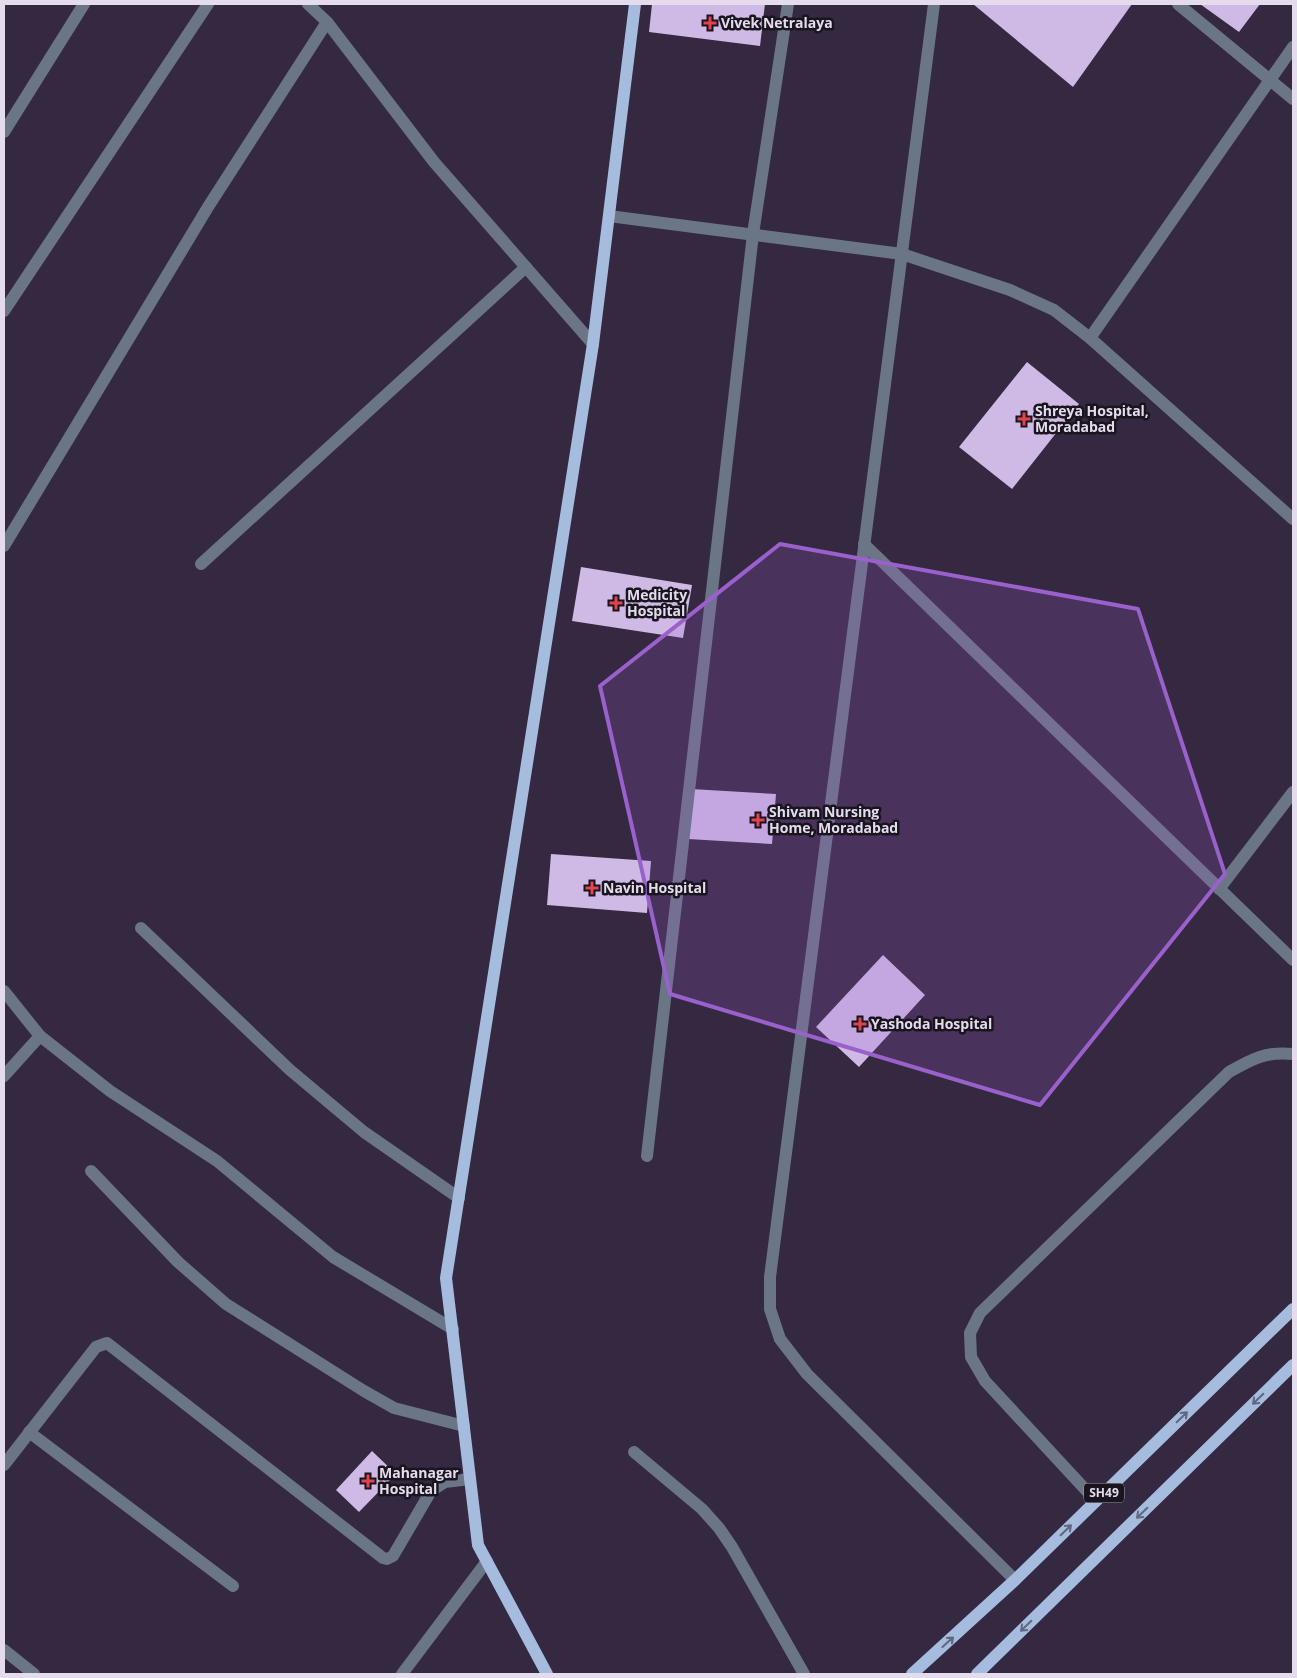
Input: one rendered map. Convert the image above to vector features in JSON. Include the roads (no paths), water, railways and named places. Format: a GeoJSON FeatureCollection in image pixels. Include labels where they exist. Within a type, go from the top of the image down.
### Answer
{"type":"FeatureCollection","features":[{"type":"Feature","properties":{"kind":"main road"},"geometry":{"type":"LineString","coordinates":[[547,1674],[478,1545],[446,1278],[593,344],[636,4]]}},
{"type":"Feature","properties":{"kind":"main road","name":"SH49"},"geometry":{"type":"LineString","coordinates":[[912,1674],[1015,1580],[1292,1314]]}},
{"type":"Feature","properties":{"kind":"main road","name":"SH49"},"geometry":{"type":"LineString","coordinates":[[977,1674],[1293,1365]]}},
{"type":"Feature","properties":{"kind":"street"},"geometry":{"type":"LineString","coordinates":[[4,132],[84,4]]}},
{"type":"Feature","properties":{"kind":"street"},"geometry":{"type":"LineString","coordinates":[[4,311],[208,4]]}},
{"type":"Feature","properties":{"kind":"street"},"geometry":{"type":"LineString","coordinates":[[308,4],[327,22],[434,162],[593,344]]}},
{"type":"Feature","properties":{"kind":"street"},"geometry":{"type":"LineString","coordinates":[[647,1156],[753,234],[788,4]]}},
{"type":"Feature","properties":{"kind":"street"},"geometry":{"type":"LineString","coordinates":[[934,4],[770,1277],[770,1309],[780,1339],[807,1374],[1015,1580]]}},
{"type":"Feature","properties":{"kind":"street"},"geometry":{"type":"LineString","coordinates":[[1178,4],[1293,99]]}},
{"type":"Feature","properties":{"kind":"street"},"geometry":{"type":"LineString","coordinates":[[4,546],[208,207],[327,22]]}},
{"type":"Feature","properties":{"kind":"street"},"geometry":{"type":"LineString","coordinates":[[1090,338],[1293,48]]}},
{"type":"Feature","properties":{"kind":"street"},"geometry":{"type":"LineString","coordinates":[[609,216],[902,254],[1010,290],[1054,310],[1090,338],[1293,519]]}},
{"type":"Feature","properties":{"kind":"street"},"geometry":{"type":"LineString","coordinates":[[201,564],[526,267]]}},
{"type":"Feature","properties":{"kind":"street"},"geometry":{"type":"LineString","coordinates":[[864,544],[1293,960]]}},
{"type":"Feature","properties":{"kind":"street"},"geometry":{"type":"LineString","coordinates":[[1219,889],[1293,792]]}},
{"type":"Feature","properties":{"kind":"street"},"geometry":{"type":"LineString","coordinates":[[141,928],[290,1070],[364,1132],[459,1198]]}},
{"type":"Feature","properties":{"kind":"street"},"geometry":{"type":"LineString","coordinates":[[4,991],[40,1036],[110,1091],[217,1161],[334,1257],[452,1329]]}},
{"type":"Feature","properties":{"kind":"street"},"geometry":{"type":"LineString","coordinates":[[4,1076],[40,1036]]}},
{"type":"Feature","properties":{"kind":"street"},"geometry":{"type":"LineString","coordinates":[[1096,1502],[985,1381],[971,1357],[970,1333],[980,1313],[1229,1072],[1256,1057],[1282,1053],[1293,1054]]}},
{"type":"Feature","properties":{"kind":"street"},"geometry":{"type":"LineString","coordinates":[[91,1171],[178,1262],[226,1304],[394,1408],[464,1426]]}},
{"type":"Feature","properties":{"kind":"street"},"geometry":{"type":"LineString","coordinates":[[4,1465],[96,1347],[107,1343],[383,1558],[393,1556],[431,1491],[445,1482],[470,1479]]}},
{"type":"Feature","properties":{"kind":"street"},"geometry":{"type":"LineString","coordinates":[[29,1432],[233,1586]]}},
{"type":"Feature","properties":{"kind":"street"},"geometry":{"type":"LineString","coordinates":[[634,1452],[702,1509],[719,1528],[732,1547],[804,1674]]}},
{"type":"Feature","properties":{"kind":"street"},"geometry":{"type":"LineString","coordinates":[[402,1674],[487,1561]]}},
{"type":"Feature","properties":{"kind":"street"},"geometry":{"type":"LineString","coordinates":[[4,1650],[34,1674]]}},
{"type":"Feature","properties":{"kind":"place","name":"Vivek Netralaya"},"geometry":{"type":"Point","coordinates":[710,23]}},
{"type":"Feature","properties":{"kind":"place","name":"Shreya Hospital, Moradabad"},"geometry":{"type":"Point","coordinates":[1024,419]}},
{"type":"Feature","properties":{"kind":"place","name":"Medicity Hospital"},"geometry":{"type":"Point","coordinates":[616,603]}},
{"type":"Feature","properties":{"kind":"place","name":"Shivam Nursing Home, Moradabad"},"geometry":{"type":"Point","coordinates":[758,820]}},
{"type":"Feature","properties":{"kind":"place","name":"Navin Hospital"},"geometry":{"type":"Point","coordinates":[592,888]}},
{"type":"Feature","properties":{"kind":"place","name":"Yashoda Hospital"},"geometry":{"type":"Point","coordinates":[860,1024]}},
{"type":"Feature","properties":{"kind":"place","name":"Mahanagar Hospital"},"geometry":{"type":"Point","coordinates":[368,1481]}}]}
